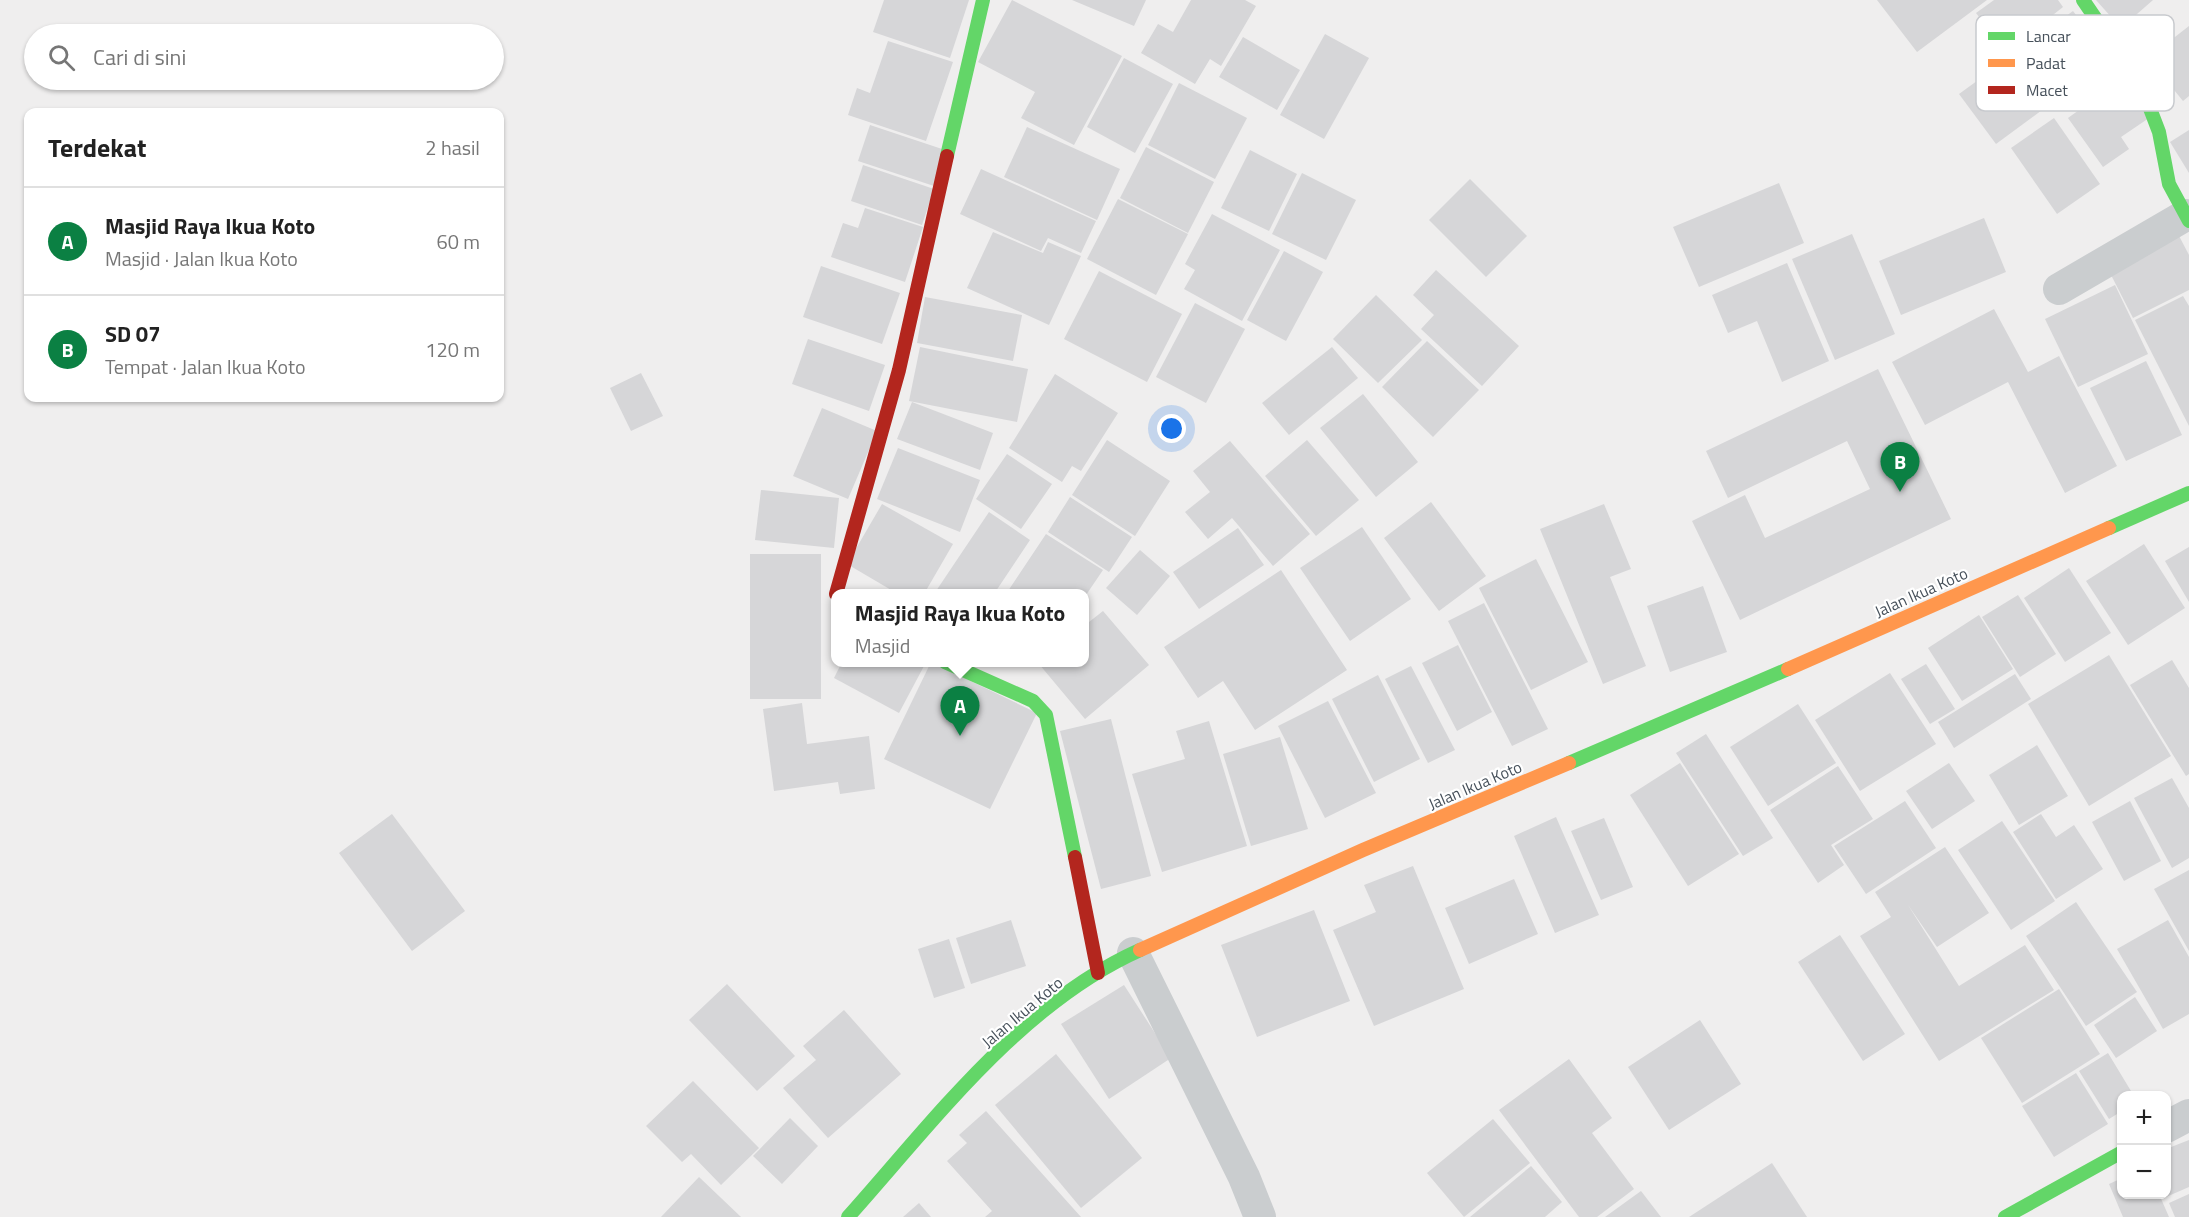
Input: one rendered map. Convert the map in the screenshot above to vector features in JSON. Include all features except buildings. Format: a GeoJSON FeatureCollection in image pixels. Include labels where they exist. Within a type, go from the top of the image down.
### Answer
{"type":"FeatureCollection","features":[{"type":"Feature","properties":{"kind":"street"},"geometry":{"type":"LineString","coordinates":[[837,589],[899,370],[983,0]]}},
{"type":"Feature","properties":{"kind":"street"},"geometry":{"type":"LineString","coordinates":[[2083,0],[2093,15]]}},
{"type":"Feature","properties":{"kind":"street"},"geometry":{"type":"LineString","coordinates":[[2059,290],[2188,218],[2169,184],[2159,132],[2151,111]]}},
{"type":"Feature","properties":{"kind":"street","name":"Jalan Ikua Koto"},"geometry":{"type":"LineString","coordinates":[[848,1217],[980,1069],[1059,999],[1098,973],[1133,954],[1363,850],[1676,718],[2189,493]]}},
{"type":"Feature","properties":{"kind":"street"},"geometry":{"type":"LineString","coordinates":[[954,667],[1033,701],[1046,715],[1098,973]]}},
{"type":"Feature","properties":{"kind":"street"},"geometry":{"type":"LineString","coordinates":[[1133,954],[1244,1177],[1260,1217]]}},
{"type":"Feature","properties":{"kind":"street"},"geometry":{"type":"LineString","coordinates":[[2171,1124],[2189,1115]]}},
{"type":"Feature","properties":{"kind":"street"},"geometry":{"type":"LineString","coordinates":[[2006,1217],[2117,1154]]}},
{"type":"Feature","properties":{"kind":"traffic: fast"},"geometry":{"type":"LineString","coordinates":[[947,156],[983,0]]}},
{"type":"Feature","properties":{"kind":"traffic: fast"},"geometry":{"type":"LineString","coordinates":[[2083,0],[2093,15]]}},
{"type":"Feature","properties":{"kind":"traffic: fast"},"geometry":{"type":"LineString","coordinates":[[2151,111],[2159,132],[2169,184],[2189,221]]}},
{"type":"Feature","properties":{"kind":"traffic: fast"},"geometry":{"type":"LineString","coordinates":[[2109,528],[2189,493]]}},
{"type":"Feature","properties":{"kind":"traffic: fast"},"geometry":{"type":"LineString","coordinates":[[956,667],[1033,701],[1046,715],[1075,857]]}},
{"type":"Feature","properties":{"kind":"traffic: fast"},"geometry":{"type":"LineString","coordinates":[[1569,763],[1788,669]]}},
{"type":"Feature","properties":{"kind":"traffic: fast"},"geometry":{"type":"LineString","coordinates":[[848,1217],[946,1105],[1018,1033],[1056,1001],[1097,973],[1140,950]]}},
{"type":"Feature","properties":{"kind":"traffic: fast"},"geometry":{"type":"LineString","coordinates":[[2005,1217],[2117,1155]]}},
{"type":"Feature","properties":{"kind":"traffic: slow"},"geometry":{"type":"LineString","coordinates":[[1788,669],[2109,528]]}},
{"type":"Feature","properties":{"kind":"traffic: slow"},"geometry":{"type":"LineString","coordinates":[[1140,950],[1363,850],[1569,763]]}},
{"type":"Feature","properties":{"kind":"traffic: jam"},"geometry":{"type":"LineString","coordinates":[[837,589],[899,370],[947,156]]}},
{"type":"Feature","properties":{"kind":"traffic: jam"},"geometry":{"type":"LineString","coordinates":[[1075,857],[1098,973]]}},
{"type":"Feature","properties":{"kind":"place","name":"SD 07"},"geometry":{"type":"Point","coordinates":[1900,492]}},
{"type":"Feature","properties":{"kind":"place","name":"Masjid Raya Ikua Koto"},"geometry":{"type":"Point","coordinates":[960,736]}}]}
